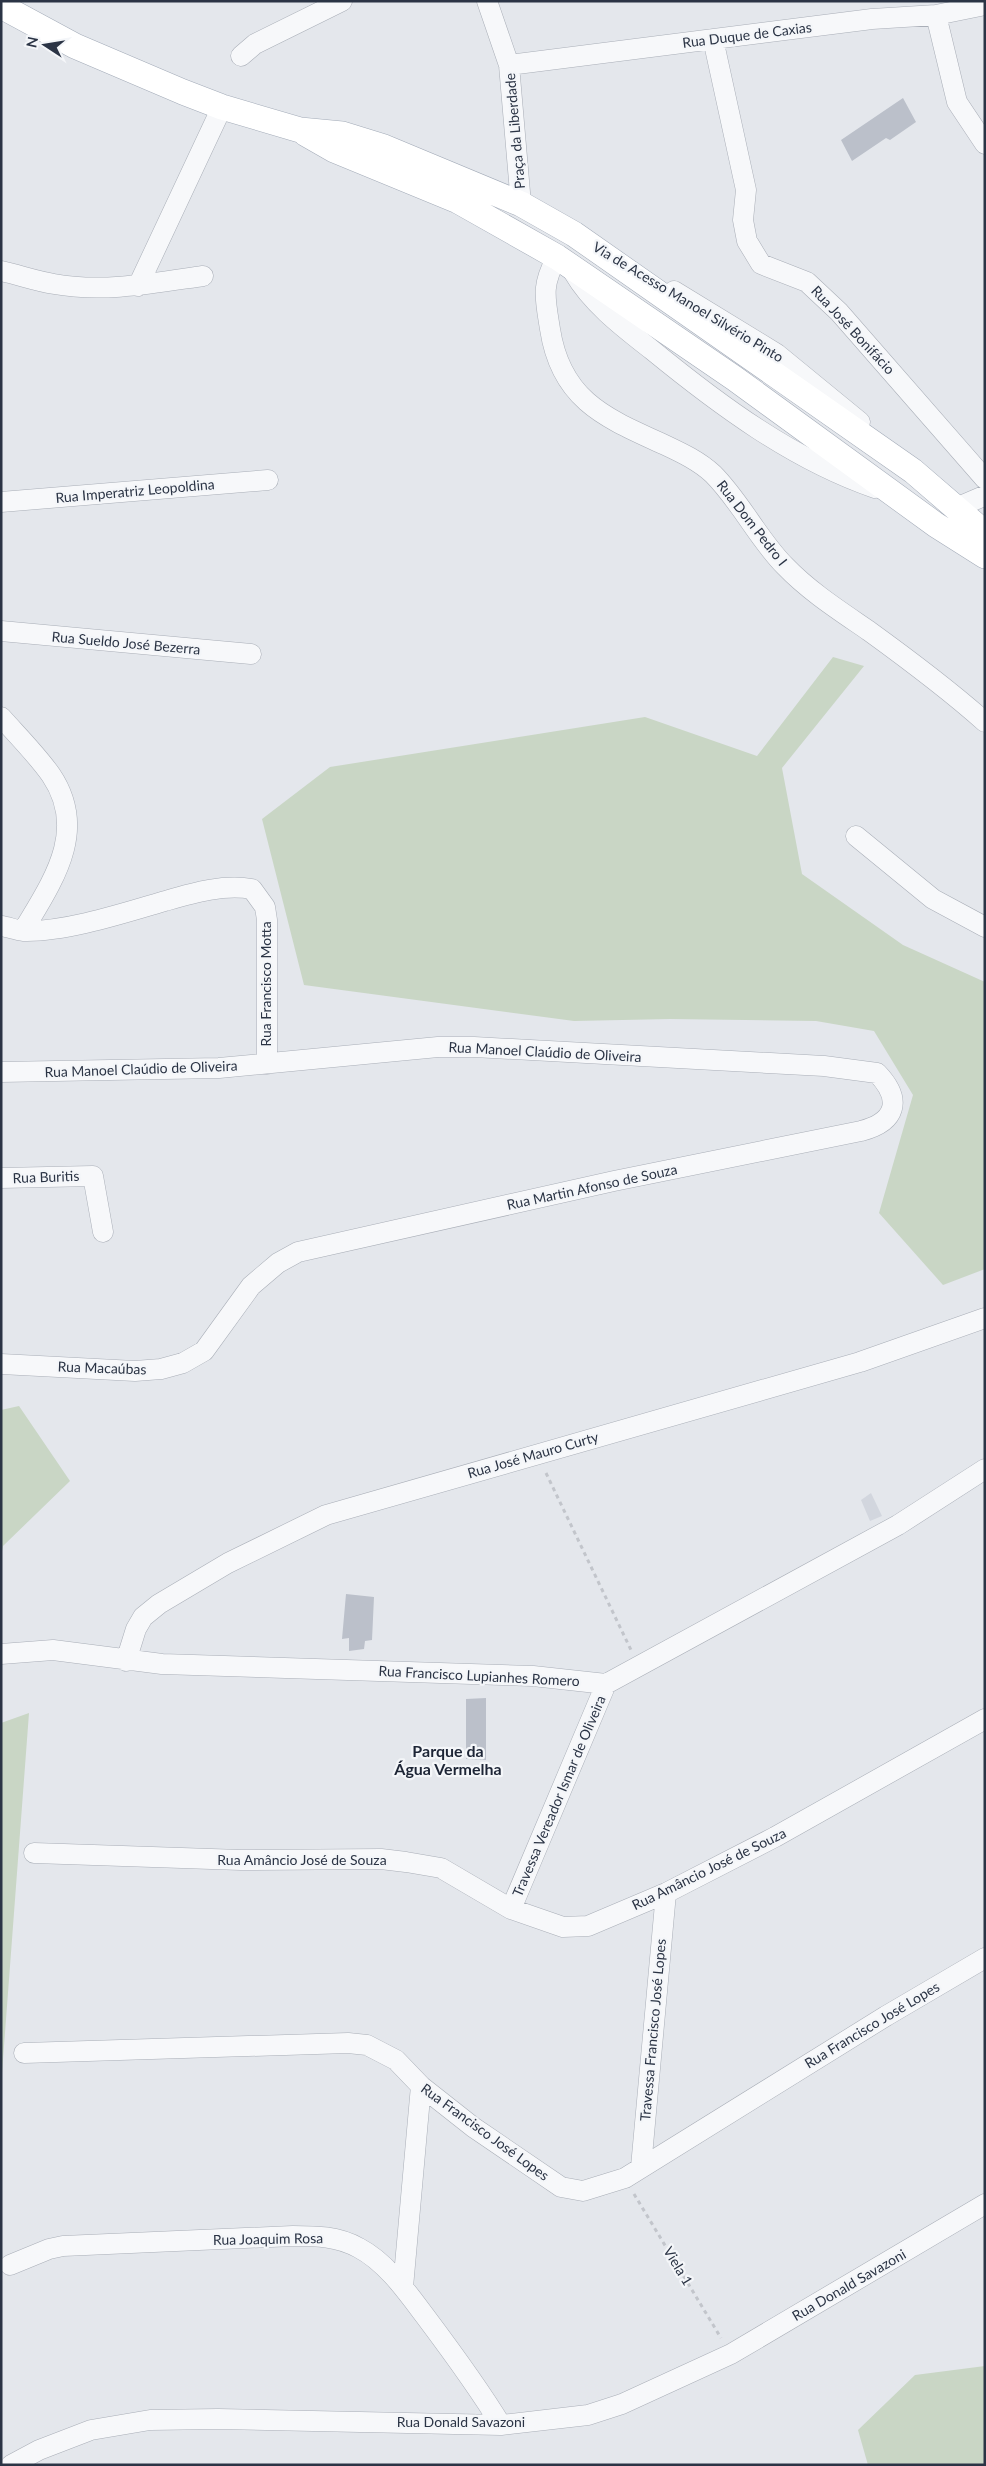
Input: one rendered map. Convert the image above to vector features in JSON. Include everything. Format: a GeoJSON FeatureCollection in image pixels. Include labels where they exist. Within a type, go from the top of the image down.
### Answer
{"type":"FeatureCollection","features":[{"type":"Feature","properties":{"kind":"main road","name":"Via de Acesso Manoel Silvério Pinto"},"geometry":{"type":"LineString","coordinates":[[1,6],[75,46],[222,107],[300,130],[342,134],[384,147],[521,204],[574,234],[913,470],[956,508],[982,527]]}},
{"type":"Feature","properties":{"kind":"main road","name":"Via de Acesso Manoel Silvério Pinto"},"geometry":{"type":"LineString","coordinates":[[300,130],[334,150],[458,201],[563,261],[734,378],[936,525],[985,556]]}},
{"type":"Feature","properties":{"kind":"main road"},"geometry":{"type":"LineString","coordinates":[[563,261],[564,248],[573,248],[654,291]]}},
{"type":"Feature","properties":{"kind":"main road"},"geometry":{"type":"LineString","coordinates":[[936,525],[962,529],[982,527]]}},
{"type":"Feature","properties":{"kind":"street"},"geometry":{"type":"LineString","coordinates":[[241,56],[255,44],[342,1]]}},
{"type":"Feature","properties":{"kind":"street","name":"Praça da Liberdade"},"geometry":{"type":"LineString","coordinates":[[487,1],[509,65],[521,204]]}},
{"type":"Feature","properties":{"kind":"street","name":"Rua Duque de Caxias"},"geometry":{"type":"LineString","coordinates":[[509,65],[713,39],[870,10],[936,15],[985,5]]}},
{"type":"Feature","properties":{"kind":"street"},"geometry":{"type":"LineString","coordinates":[[936,15],[957,102],[985,144]]}},
{"type":"Feature","properties":{"kind":"street","name":"Rua José Bonifácio"},"geometry":{"type":"LineString","coordinates":[[713,39],[746,190],[743,220],[747,241],[761,264],[807,282],[839,312],[985,479]]}},
{"type":"Feature","properties":{"kind":"street"},"geometry":{"type":"LineString","coordinates":[[138,286],[222,107]]}},
{"type":"Feature","properties":{"kind":"street","name":"Via de Acesso Manoel Silvério Pinto"},"geometry":{"type":"LineString","coordinates":[[574,234],[627,262],[777,354],[822,389],[913,470]]}},
{"type":"Feature","properties":{"kind":"street","name":"Rua Dom Pedro I"},"geometry":{"type":"LineString","coordinates":[[563,261],[547,276],[545,298],[551,336],[560,365],[571,387],[581,399],[634,431],[693,458],[713,474],[785,566],[813,592],[942,684],[985,722]]}},
{"type":"Feature","properties":{"kind":"street"},"geometry":{"type":"LineString","coordinates":[[1,271],[54,284],[138,286],[203,276]]}},
{"type":"Feature","properties":{"kind":"street","name":"Rua Imperatriz Leopoldina"},"geometry":{"type":"LineString","coordinates":[[1,502],[268,480]]}},
{"type":"Feature","properties":{"kind":"street"},"geometry":{"type":"LineString","coordinates":[[956,508],[985,495],[985,500]]}},
{"type":"Feature","properties":{"kind":"street","name":"Rua Sueldo José Bezerra"},"geometry":{"type":"LineString","coordinates":[[1,631],[252,654]]}},
{"type":"Feature","properties":{"kind":"street"},"geometry":{"type":"LineString","coordinates":[[1,717],[51,776],[62,796],[68,819],[66,848],[52,882],[23,931],[1,926]]}},
{"type":"Feature","properties":{"kind":"street"},"geometry":{"type":"LineString","coordinates":[[856,836],[933,899],[985,927]]}},
{"type":"Feature","properties":{"kind":"street","name":"Rua Francisco Motta"},"geometry":{"type":"LineString","coordinates":[[23,931],[59,927],[131,911],[189,894],[240,887],[252,890],[264,907],[267,920],[267,1064]]}},
{"type":"Feature","properties":{"kind":"street","name":"Rua Manoel Claúdio de Oliveira"},"geometry":{"type":"LineString","coordinates":[[1,1072],[219,1068],[438,1047],[474,1046],[877,1072],[887,1083],[892,1100]]}},
{"type":"Feature","properties":{"kind":"street","name":"Rua Martin Afonso de Souza"},"geometry":{"type":"LineString","coordinates":[[278,1263],[298,1252],[325,1244],[878,1127],[887,1120],[891,1112],[892,1100]]}},
{"type":"Feature","properties":{"kind":"street","name":"Rua Buritis"},"geometry":{"type":"LineString","coordinates":[[1,1178],[93,1176],[103,1232]]}},
{"type":"Feature","properties":{"kind":"street","name":"Rua Macaúbas"},"geometry":{"type":"LineString","coordinates":[[1,1364],[135,1371],[161,1369],[184,1363],[204,1351],[251,1286],[278,1263]]}},
{"type":"Feature","properties":{"kind":"street","name":"Rua José Mauro Curty"},"geometry":{"type":"LineString","coordinates":[[126,1661],[136,1629],[144,1618],[172,1596],[228,1563],[326,1515],[860,1362],[985,1318]]}},
{"type":"Feature","properties":{"kind":"street"},"geometry":{"type":"LineString","coordinates":[[606,1684],[898,1525],[985,1469]]}},
{"type":"Feature","properties":{"kind":"street","name":"Rua Francisco Lupianhes Romero"},"geometry":{"type":"LineString","coordinates":[[1,1654],[53,1650],[91,1654],[126,1661],[162,1664],[533,1676],[606,1684]]}},
{"type":"Feature","properties":{"kind":"street","name":"Travessa Vereador Ismar de Oliveira"},"geometry":{"type":"LineString","coordinates":[[512,1909],[606,1684]]}},
{"type":"Feature","properties":{"kind":"street","name":"Rua Amâncio José de Souza"},"geometry":{"type":"LineString","coordinates":[[34,1853],[240,1860],[381,1858],[441,1868],[512,1909],[563,1927],[588,1926],[666,1894],[775,1837],[985,1719]]}},
{"type":"Feature","properties":{"kind":"street","name":"Travessa Francisco José Lopes"},"geometry":{"type":"LineString","coordinates":[[633,2173],[666,1894]]}},
{"type":"Feature","properties":{"kind":"street","name":"Rua Francisco José Lopes"},"geometry":{"type":"LineString","coordinates":[[24,2053],[348,2043],[367,2045],[396,2060],[421,2086],[509,2153],[561,2187],[583,2191],[633,2173],[985,1958]]}},
{"type":"Feature","properties":{"kind":"street"},"geometry":{"type":"LineString","coordinates":[[403,2287],[421,2086]]}},
{"type":"Feature","properties":{"kind":"street","name":"Rua Donald Savazoni"},"geometry":{"type":"LineString","coordinates":[[11,2465],[39,2450],[91,2430],[150,2420],[218,2419],[501,2425],[588,2415],[622,2404],[731,2354],[985,2204]]}},
{"type":"Feature","properties":{"kind":"street","name":"Rua Joaquim Rosa"},"geometry":{"type":"LineString","coordinates":[[10,2265],[49,2249],[63,2246],[321,2236],[341,2240],[360,2248],[403,2287],[472,2377],[501,2425]]}},
{"type":"Feature","properties":{"kind":"path"},"geometry":{"type":"LineString","coordinates":[[537,1454],[638,1666]]}},
{"type":"Feature","properties":{"kind":"path","name":"Viela 1"},"geometry":{"type":"LineString","coordinates":[[633,2173],[731,2354]]}},
{"type":"Feature","properties":{"kind":"shaded area"},"geometry":{"type":"Polygon","coordinates":[[[871,1493],[882,1516],[870,1521],[861,1500],[871,1493]]]}},
{"type":"Feature","properties":{"kind":"green space"},"geometry":{"type":"Polygon","coordinates":[[[833,657],[864,666],[782,768],[802,874],[903,945],[985,982],[985,1269],[943,1285],[879,1213],[913,1095],[874,1031],[816,1021],[670,1019],[574,1021],[304,985],[262,819],[330,767],[645,717],[757,756],[833,657]]]}},
{"type":"Feature","properties":{"kind":"green space"},"geometry":{"type":"Polygon","coordinates":[[[19,1406],[70,1481],[3,1546],[1,1556],[1,1410],[19,1406]]]}},
{"type":"Feature","properties":{"kind":"green space"},"geometry":{"type":"Polygon","coordinates":[[[29,1713],[1,2086],[1,1723],[29,1713]]]}},
{"type":"Feature","properties":{"kind":"green space"},"geometry":{"type":"Polygon","coordinates":[[[985,2366],[985,2465],[868,2465],[858,2430],[915,2375],[985,2366]]]}},
{"type":"Feature","properties":{"kind":"building"},"geometry":{"type":"Polygon","coordinates":[[[903,98],[916,122],[890,140],[886,138],[852,161],[841,140],[903,98]]]}},
{"type":"Feature","properties":{"kind":"building"},"geometry":{"type":"Polygon","coordinates":[[[346,1594],[374,1597],[372,1640],[365,1641],[364,1649],[349,1651],[349,1638],[342,1639],[346,1594]]]}},
{"type":"Feature","properties":{"kind":"building"},"geometry":{"type":"Polygon","coordinates":[[[486,1698],[486,1760],[466,1759],[466,1699],[486,1698]]]}},
{"type":"Feature","properties":{"kind":"district","name":"Parque da Água Vermelha"},"geometry":{"type":"Point","coordinates":[448,1760]}}]}
